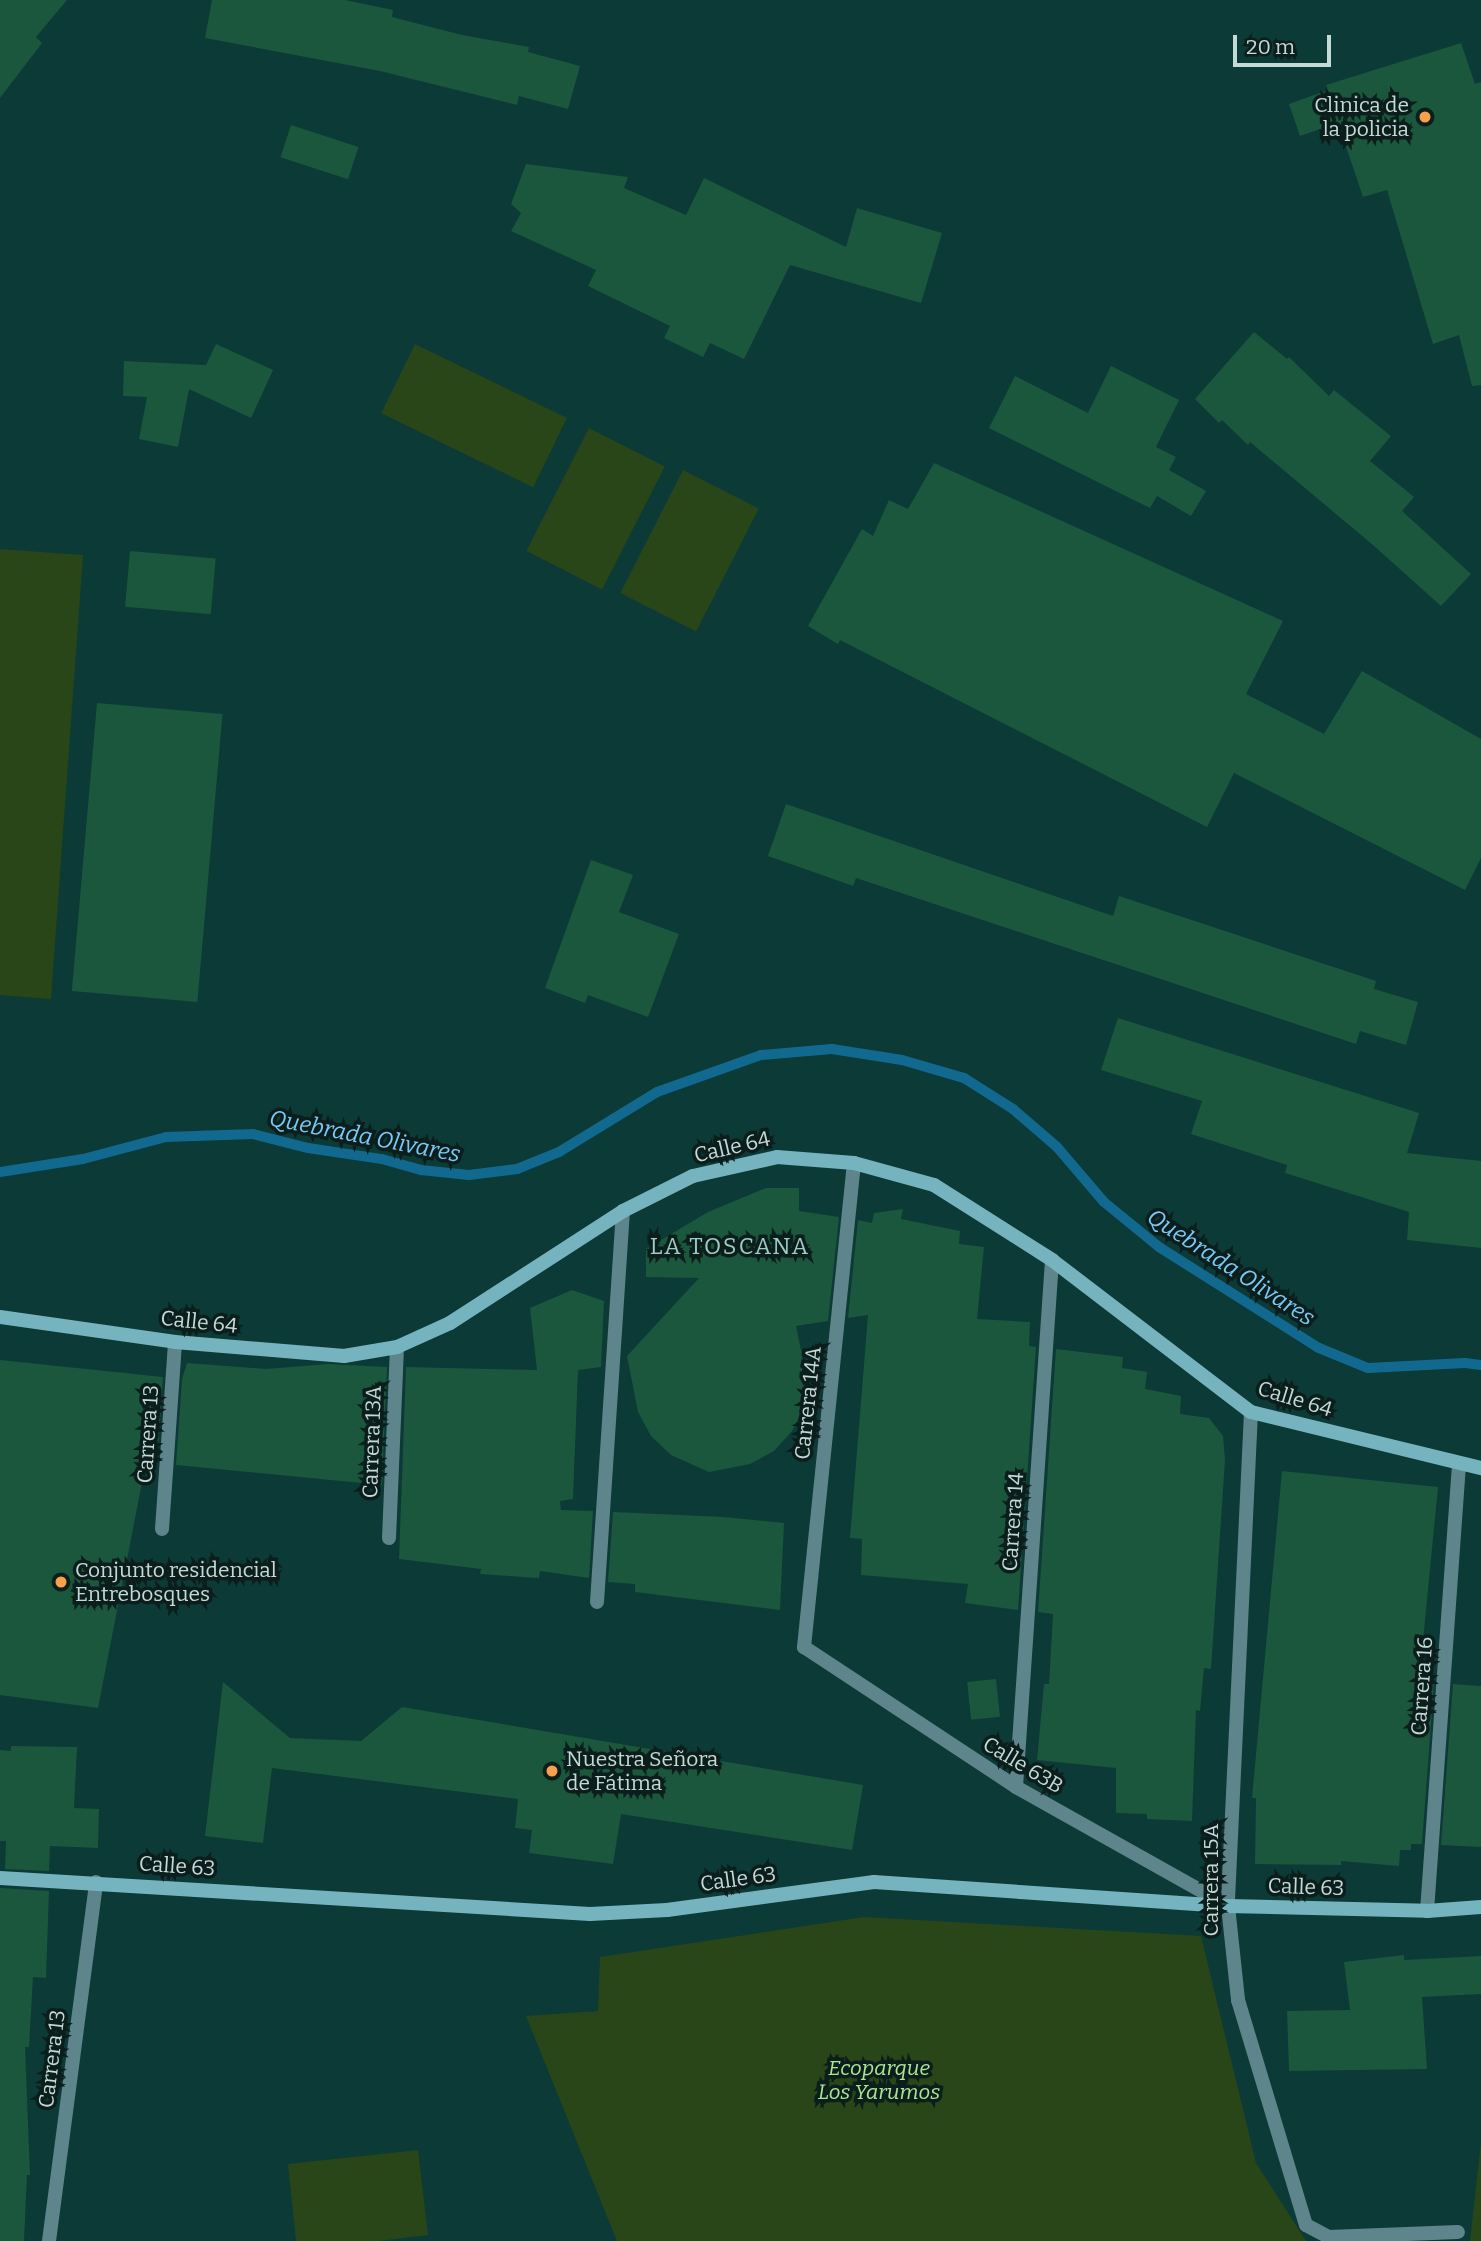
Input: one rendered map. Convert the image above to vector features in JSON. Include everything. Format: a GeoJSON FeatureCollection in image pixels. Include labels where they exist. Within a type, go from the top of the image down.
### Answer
{"type":"FeatureCollection","features":[{"type":"Feature","properties":{"kind":"street","name":"Calle 64"},"geometry":{"type":"LineString","coordinates":[[0,1317],[175,1342],[344,1356],[397,1347],[450,1323],[624,1211],[693,1176],[778,1157],[854,1163],[934,1185],[1052,1260],[1251,1412],[1458,1465],[1481,1468]]}},
{"type":"Feature","properties":{"kind":"street","name":"Carrera 14A"},"geometry":{"type":"LineString","coordinates":[[804,1647],[854,1163]]}},
{"type":"Feature","properties":{"kind":"street"},"geometry":{"type":"LineString","coordinates":[[597,1602],[624,1211]]}},
{"type":"Feature","properties":{"kind":"street","name":"Carrera 14"},"geometry":{"type":"LineString","coordinates":[[1016,1787],[1052,1260]]}},
{"type":"Feature","properties":{"kind":"street","name":"Carrera 13"},"geometry":{"type":"LineString","coordinates":[[162,1529],[175,1342]]}},
{"type":"Feature","properties":{"kind":"street","name":"Carrera 13A"},"geometry":{"type":"LineString","coordinates":[[389,1538],[397,1347]]}},
{"type":"Feature","properties":{"kind":"street","name":"Carrera 15A"},"geometry":{"type":"LineString","coordinates":[[1251,1412],[1228,1906],[1238,2000],[1306,2225],[1329,2237],[1458,2232]]}},
{"type":"Feature","properties":{"kind":"street","name":"Carrera 16"},"geometry":{"type":"LineString","coordinates":[[1427,1911],[1458,1465]]}},
{"type":"Feature","properties":{"kind":"street","name":"Calle 63B"},"geometry":{"type":"LineString","coordinates":[[804,1647],[1016,1787],[1228,1906]]}},
{"type":"Feature","properties":{"kind":"street","name":"Calle 63"},"geometry":{"type":"LineString","coordinates":[[0,1878],[590,1914],[667,1910],[874,1882],[1228,1906],[1427,1911],[1481,1907]]}},
{"type":"Feature","properties":{"kind":"street","name":"Carrera 13"},"geometry":{"type":"LineString","coordinates":[[49,2241],[96,1882]]}},
{"type":"Feature","properties":{"kind":"green space"},"geometry":{"type":"Polygon","coordinates":[[[415,344],[567,418],[533,487],[381,413],[415,344]]]}},
{"type":"Feature","properties":{"kind":"green space"},"geometry":{"type":"Polygon","coordinates":[[[589,428],[665,467],[602,590],[526,551],[589,428]]]}},
{"type":"Feature","properties":{"kind":"green space"},"geometry":{"type":"Polygon","coordinates":[[[683,470],[759,509],[696,632],[620,593],[683,470]]]}},
{"type":"Feature","properties":{"kind":"green space"},"geometry":{"type":"Polygon","coordinates":[[[0,549],[83,555],[51,999],[0,995],[0,549]]]}},
{"type":"Feature","properties":{"kind":"green space","name":"Ecoparque Los Yarumos"},"geometry":{"type":"Polygon","coordinates":[[[864,1917],[1201,1936],[1256,2163],[1306,2241],[617,2241],[526,2016],[598,2011],[600,1957],[864,1917]]]}},
{"type":"Feature","properties":{"kind":"green space"},"geometry":{"type":"Polygon","coordinates":[[[1481,2142],[1481,2241],[1470,2241],[1481,2142]]]}},
{"type":"Feature","properties":{"kind":"green space"},"geometry":{"type":"Polygon","coordinates":[[[418,2150],[428,2235],[379,2241],[296,2241],[288,2164],[418,2150]]]}},
{"type":"Feature","properties":{"kind":"building"},"geometry":{"type":"Polygon","coordinates":[[[0,0],[67,0],[36,37],[42,43],[0,98],[0,0]]]}},
{"type":"Feature","properties":{"kind":"building"},"geometry":{"type":"Polygon","coordinates":[[[212,0],[345,0],[393,10],[392,17],[462,35],[529,47],[528,52],[580,66],[568,109],[519,96],[517,105],[380,71],[205,38],[212,0]]]}},
{"type":"Feature","properties":{"kind":"building"},"geometry":{"type":"Polygon","coordinates":[[[1461,43],[1475,84],[1481,82],[1481,385],[1472,386],[1459,335],[1433,344],[1387,190],[1363,197],[1338,123],[1300,136],[1289,104],[1328,90],[1326,85],[1461,43]]]}},
{"type":"Feature","properties":{"kind":"building"},"geometry":{"type":"Polygon","coordinates":[[[291,125],[359,147],[348,179],[280,157],[291,125]]]}},
{"type":"Feature","properties":{"kind":"building"},"geometry":{"type":"Polygon","coordinates":[[[526,164],[628,177],[624,188],[686,215],[704,178],[846,247],[857,208],[942,233],[921,303],[790,265],[744,359],[710,343],[703,357],[664,338],[670,326],[588,286],[596,270],[511,231],[521,213],[511,204],[526,164]]]}},
{"type":"Feature","properties":{"kind":"building"},"geometry":{"type":"Polygon","coordinates":[[[1254,332],[1287,359],[1289,357],[1329,396],[1334,390],[1391,436],[1370,461],[1414,497],[1402,511],[1471,574],[1441,606],[1250,442],[1248,445],[1222,420],[1219,423],[1195,399],[1254,332]]]}},
{"type":"Feature","properties":{"kind":"building"},"geometry":{"type":"Polygon","coordinates":[[[216,344],[273,370],[251,418],[189,389],[178,447],[139,439],[147,397],[123,396],[124,361],[206,365],[216,344]]]}},
{"type":"Feature","properties":{"kind":"building"},"geometry":{"type":"Polygon","coordinates":[[[1111,366],[1179,400],[1156,447],[1176,457],[1169,470],[1206,491],[1191,516],[1157,496],[1150,508],[989,428],[1015,376],[1088,413],[1111,366]]]}},
{"type":"Feature","properties":{"kind":"building"},"geometry":{"type":"Polygon","coordinates":[[[934,463],[1283,621],[1246,694],[1324,734],[1362,671],[1481,739],[1481,858],[1465,890],[1234,773],[1207,827],[840,640],[838,644],[808,626],[862,529],[873,536],[889,500],[908,509],[934,463]]]}},
{"type":"Feature","properties":{"kind":"building"},"geometry":{"type":"Polygon","coordinates":[[[130,551],[216,558],[211,614],[125,607],[130,551]]]}},
{"type":"Feature","properties":{"kind":"building"},"geometry":{"type":"Polygon","coordinates":[[[97,703],[223,714],[197,1002],[72,991],[97,703]]]}},
{"type":"Feature","properties":{"kind":"building"},"geometry":{"type":"Polygon","coordinates":[[[786,804],[1113,916],[1119,896],[1376,981],[1374,989],[1418,1002],[1406,1045],[1360,1031],[1356,1044],[856,878],[853,886],[768,856],[786,804]]]}},
{"type":"Feature","properties":{"kind":"building"},"geometry":{"type":"Polygon","coordinates":[[[591,860],[633,875],[619,912],[679,934],[648,1017],[588,995],[585,1003],[545,988],[591,860]]]}},
{"type":"Feature","properties":{"kind":"building"},"geometry":{"type":"Polygon","coordinates":[[[1118,1018],[1419,1113],[1407,1153],[1481,1161],[1481,1248],[1407,1240],[1409,1212],[1285,1173],[1287,1165],[1191,1134],[1202,1101],[1101,1070],[1118,1018]]]}},
{"type":"Feature","properties":{"kind":"building"},"geometry":{"type":"Polygon","coordinates":[[[766,1188],[799,1188],[799,1211],[839,1217],[828,1321],[796,1326],[807,1379],[804,1407],[792,1431],[774,1451],[750,1464],[709,1472],[671,1455],[651,1436],[638,1412],[627,1356],[699,1278],[646,1277],[646,1249],[708,1212],[766,1188]]]}},
{"type":"Feature","properties":{"kind":"building"},"geometry":{"type":"Polygon","coordinates":[[[903,1209],[901,1219],[960,1231],[959,1244],[984,1247],[977,1319],[1030,1322],[1029,1346],[1036,1347],[1018,1610],[965,1603],[968,1584],[861,1575],[862,1539],[850,1538],[868,1315],[848,1318],[858,1220],[872,1223],[874,1213],[903,1209]]]}},
{"type":"Feature","properties":{"kind":"building"},"geometry":{"type":"Polygon","coordinates":[[[572,1290],[604,1301],[601,1367],[578,1370],[573,1499],[560,1501],[561,1510],[593,1511],[589,1578],[540,1571],[539,1578],[480,1574],[481,1569],[399,1559],[406,1367],[537,1370],[530,1308],[572,1290]]]}},
{"type":"Feature","properties":{"kind":"building"},"geometry":{"type":"Polygon","coordinates":[[[1056,1349],[1123,1357],[1122,1368],[1147,1372],[1145,1389],[1181,1396],[1180,1414],[1209,1418],[1223,1436],[1225,1460],[1211,1669],[1204,1668],[1200,1711],[1196,1710],[1192,1821],[1147,1819],[1147,1814],[1116,1813],[1116,1768],[1037,1760],[1044,1684],[1049,1684],[1053,1614],[1038,1612],[1056,1349]]]}},
{"type":"Feature","properties":{"kind":"building","name":"Conjunto residencial Entrebosques"},"geometry":{"type":"Polygon","coordinates":[[[0,1360],[163,1377],[157,1463],[146,1462],[98,1708],[0,1695],[0,1360]]]}},
{"type":"Feature","properties":{"kind":"building"},"geometry":{"type":"Polygon","coordinates":[[[187,1363],[266,1369],[328,1364],[387,1367],[382,1485],[176,1465],[182,1379],[187,1363]]]}},
{"type":"Feature","properties":{"kind":"building"},"geometry":{"type":"Polygon","coordinates":[[[1282,1471],[1438,1487],[1419,1682],[1434,1683],[1422,1844],[1411,1844],[1411,1850],[1400,1850],[1399,1866],[1341,1861],[1341,1865],[1255,1864],[1256,1798],[1252,1798],[1282,1471]]]}},
{"type":"Feature","properties":{"kind":"building"},"geometry":{"type":"Polygon","coordinates":[[[613,1512],[724,1517],[784,1523],[780,1610],[635,1592],[635,1584],[608,1582],[613,1512]]]}},
{"type":"Feature","properties":{"kind":"building"},"geometry":{"type":"Polygon","coordinates":[[[996,1679],[1000,1717],[971,1720],[967,1682],[996,1679]]]}},
{"type":"Feature","properties":{"kind":"building"},"geometry":{"type":"Polygon","coordinates":[[[223,1682],[290,1738],[361,1741],[402,1707],[863,1785],[852,1850],[621,1814],[613,1864],[529,1853],[532,1830],[515,1828],[518,1799],[272,1768],[263,1843],[205,1836],[223,1682]]]}},
{"type":"Feature","properties":{"kind":"building"},"geometry":{"type":"Polygon","coordinates":[[[1453,1684],[1481,1686],[1481,1847],[1441,1845],[1453,1684]]]}},
{"type":"Feature","properties":{"kind":"building"},"geometry":{"type":"Polygon","coordinates":[[[11,1746],[77,1747],[74,1808],[99,1809],[98,1848],[50,1846],[49,1871],[5,1869],[6,1841],[0,1841],[0,1750],[11,1751],[11,1746]]]}},
{"type":"Feature","properties":{"kind":"building"},"geometry":{"type":"Polygon","coordinates":[[[0,1888],[49,1891],[46,1978],[33,1977],[29,2047],[25,2047],[30,2175],[27,2175],[24,2241],[0,2241],[0,1888]]]}},
{"type":"Feature","properties":{"kind":"building"},"geometry":{"type":"Polygon","coordinates":[[[1404,1955],[1404,1960],[1481,1956],[1481,1994],[1422,1997],[1427,2069],[1289,2071],[1287,2011],[1350,2010],[1344,1962],[1404,1955]]]}},
{"type":"Feature","properties":{"kind":"waterway","name":"Quebrada Olivares"},"geometry":{"type":"LineString","coordinates":[[0,1172],[83,1159],[166,1137],[253,1134],[308,1148],[382,1159],[421,1170],[469,1175],[517,1169],[559,1152],[657,1092],[761,1055],[832,1049],[902,1060],[964,1078],[1013,1109],[1057,1147],[1104,1202],[1159,1247],[1319,1348],[1368,1368],[1465,1363],[1481,1365]]}},
{"type":"Feature","properties":{"kind":"place","name":"Clinica de la policia"},"geometry":{"type":"Point","coordinates":[1425,117]}},
{"type":"Feature","properties":{"kind":"place","name":"Conjunto residencial Entrebosques"},"geometry":{"type":"Point","coordinates":[61,1582]}},
{"type":"Feature","properties":{"kind":"place","name":"Nuestra Señora de Fátima"},"geometry":{"type":"Point","coordinates":[552,1771]}},
{"type":"Feature","properties":{"kind":"district","name":"LA TOSCANA"},"geometry":{"type":"Point","coordinates":[730,1246]}}]}
